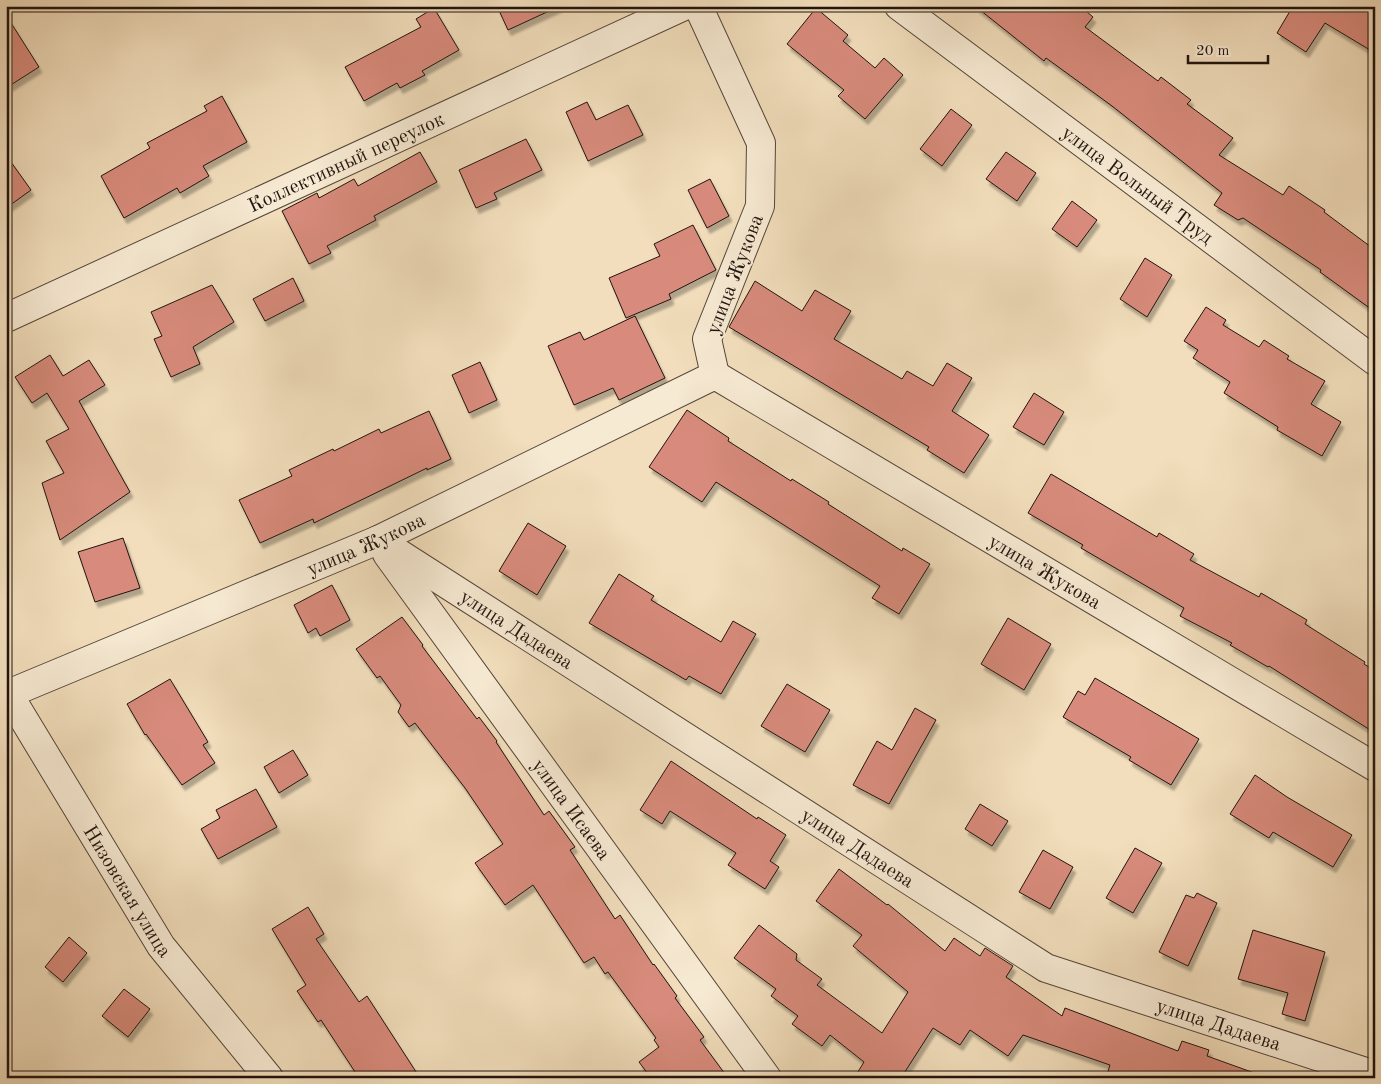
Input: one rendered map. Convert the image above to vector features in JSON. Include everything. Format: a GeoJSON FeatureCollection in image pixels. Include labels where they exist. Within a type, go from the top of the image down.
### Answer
{"type":"FeatureCollection","features":[{"type":"Feature","properties":{"kind":"street","name":"Коллективный переулок"},"geometry":{"type":"LineString","coordinates":[[6,318],[684,6]]}},
{"type":"Feature","properties":{"kind":"street","name":"улица Жукова"},"geometry":{"type":"LineString","coordinates":[[698,6],[761,143],[760,206],[707,339],[715,375],[1375,767]]}},
{"type":"Feature","properties":{"kind":"street","name":"улица Вольный Труд"},"geometry":{"type":"LineString","coordinates":[[899,6],[1375,361]]}},
{"type":"Feature","properties":{"kind":"street","name":"улица Жукова"},"geometry":{"type":"LineString","coordinates":[[7,692],[378,540],[715,375]]}},
{"type":"Feature","properties":{"kind":"street","name":"улица Дадаева"},"geometry":{"type":"LineString","coordinates":[[378,540],[1046,968],[1375,1075]]}},
{"type":"Feature","properties":{"kind":"street","name":"улица Исаева"},"geometry":{"type":"LineString","coordinates":[[378,540],[768,1078]]}},
{"type":"Feature","properties":{"kind":"street","name":"Низовская улица"},"geometry":{"type":"LineString","coordinates":[[7,692],[161,946],[269,1078]]}},
{"type":"Feature","properties":{"kind":"building"},"geometry":{"type":"Polygon","coordinates":[[[497,6],[560,6],[508,30],[497,6]]]}},
{"type":"Feature","properties":{"kind":"building"},"geometry":{"type":"Polygon","coordinates":[[[975,6],[1080,6],[1093,17],[1085,27],[1158,81],[1161,77],[1191,100],[1187,104],[1233,138],[1219,155],[1283,195],[1289,186],[1325,210],[1324,212],[1375,250],[1375,312],[1320,272],[1321,270],[1243,218],[1238,220],[1214,205],[1222,193],[1112,106],[1046,58],[1044,61],[975,6]]]}},
{"type":"Feature","properties":{"kind":"building"},"geometry":{"type":"Polygon","coordinates":[[[1293,6],[1375,6],[1375,53],[1325,23],[1306,52],[1277,33],[1293,6]]]}},
{"type":"Feature","properties":{"kind":"building"},"geometry":{"type":"Polygon","coordinates":[[[434,8],[459,50],[422,71],[425,75],[400,88],[397,83],[364,101],[345,67],[421,27],[416,19],[434,8]]]}},
{"type":"Feature","properties":{"kind":"building"},"geometry":{"type":"Polygon","coordinates":[[[816,8],[848,35],[843,41],[875,68],[884,58],[903,75],[865,119],[838,96],[844,90],[787,44],[816,8]]]}},
{"type":"Feature","properties":{"kind":"building"},"geometry":{"type":"Polygon","coordinates":[[[6,15],[39,67],[6,88],[6,15]]]}},
{"type":"Feature","properties":{"kind":"building"},"geometry":{"type":"Polygon","coordinates":[[[222,96],[247,142],[203,166],[209,176],[180,193],[177,188],[124,218],[101,176],[150,148],[147,143],[207,111],[204,106],[222,96]]]}},
{"type":"Feature","properties":{"kind":"building"},"geometry":{"type":"Polygon","coordinates":[[[587,102],[596,120],[628,105],[643,135],[588,161],[566,112],[587,102]]]}},
{"type":"Feature","properties":{"kind":"building"},"geometry":{"type":"Polygon","coordinates":[[[951,109],[972,125],[942,166],[920,149],[951,109]]]}},
{"type":"Feature","properties":{"kind":"building"},"geometry":{"type":"Polygon","coordinates":[[[526,139],[542,170],[494,193],[497,199],[476,208],[459,170],[526,139]]]}},
{"type":"Feature","properties":{"kind":"building"},"geometry":{"type":"Polygon","coordinates":[[[420,152],[437,182],[374,216],[376,220],[327,246],[331,253],[309,264],[282,211],[317,193],[319,198],[354,179],[358,186],[420,152]]]}},
{"type":"Feature","properties":{"kind":"building"},"geometry":{"type":"Polygon","coordinates":[[[1006,152],[1036,173],[1017,201],[986,179],[1006,152]]]}},
{"type":"Feature","properties":{"kind":"building"},"geometry":{"type":"Polygon","coordinates":[[[6,155],[31,190],[6,208],[6,155]]]}},
{"type":"Feature","properties":{"kind":"building"},"geometry":{"type":"Polygon","coordinates":[[[710,179],[729,216],[707,228],[688,190],[710,179]]]}},
{"type":"Feature","properties":{"kind":"building"},"geometry":{"type":"Polygon","coordinates":[[[1072,201],[1097,220],[1077,247],[1052,229],[1072,201]]]}},
{"type":"Feature","properties":{"kind":"building"},"geometry":{"type":"Polygon","coordinates":[[[693,225],[716,270],[669,294],[671,299],[626,318],[609,278],[660,256],[654,244],[693,225]]]}},
{"type":"Feature","properties":{"kind":"building"},"geometry":{"type":"Polygon","coordinates":[[[1145,258],[1172,275],[1147,317],[1120,299],[1145,258]]]}},
{"type":"Feature","properties":{"kind":"building"},"geometry":{"type":"Polygon","coordinates":[[[293,278],[304,301],[265,321],[253,299],[293,278]]]}},
{"type":"Feature","properties":{"kind":"building"},"geometry":{"type":"Polygon","coordinates":[[[755,281],[802,311],[815,290],[851,311],[834,339],[902,379],[907,371],[933,386],[947,363],[972,378],[952,411],[989,435],[964,473],[927,450],[929,447],[729,327],[755,281]]]}},
{"type":"Feature","properties":{"kind":"building"},"geometry":{"type":"Polygon","coordinates":[[[212,285],[234,322],[193,347],[200,364],[171,377],[154,339],[162,336],[151,312],[212,285]]]}},
{"type":"Feature","properties":{"kind":"building"},"geometry":{"type":"Polygon","coordinates":[[[1206,307],[1226,320],[1223,325],[1259,347],[1264,340],[1289,356],[1287,359],[1325,381],[1311,404],[1341,422],[1322,456],[1277,430],[1278,427],[1224,393],[1230,382],[1193,358],[1198,350],[1184,341],[1206,307]]]}},
{"type":"Feature","properties":{"kind":"building"},"geometry":{"type":"Polygon","coordinates":[[[635,316],[665,378],[619,400],[613,388],[574,405],[548,346],[580,332],[584,340],[635,316]]]}},
{"type":"Feature","properties":{"kind":"building"},"geometry":{"type":"Polygon","coordinates":[[[50,355],[63,376],[89,360],[105,385],[79,401],[130,492],[60,540],[42,483],[64,473],[46,441],[69,429],[47,393],[32,403],[15,377],[50,355]]]}},
{"type":"Feature","properties":{"kind":"building"},"geometry":{"type":"Polygon","coordinates":[[[480,362],[497,400],[469,413],[452,375],[480,362]]]}},
{"type":"Feature","properties":{"kind":"building"},"geometry":{"type":"Polygon","coordinates":[[[1034,393],[1064,412],[1044,445],[1013,427],[1034,393]]]}},
{"type":"Feature","properties":{"kind":"building"},"geometry":{"type":"Polygon","coordinates":[[[687,410],[729,438],[728,441],[791,481],[792,479],[829,502],[828,504],[902,551],[903,548],[930,564],[899,614],[872,598],[880,586],[716,482],[702,502],[649,467],[687,410]]]}},
{"type":"Feature","properties":{"kind":"building"},"geometry":{"type":"Polygon","coordinates":[[[429,411],[451,459],[427,470],[427,468],[314,523],[313,519],[260,543],[239,500],[292,476],[289,470],[333,449],[334,451],[379,429],[381,433],[429,411]]]}},
{"type":"Feature","properties":{"kind":"building"},"geometry":{"type":"Polygon","coordinates":[[[1051,474],[1157,537],[1159,533],[1194,554],[1190,560],[1259,597],[1261,593],[1307,620],[1305,624],[1365,662],[1364,664],[1375,671],[1375,733],[1269,666],[1230,645],[1232,643],[1180,616],[1184,608],[1081,548],[1083,545],[1028,513],[1051,474]]]}},
{"type":"Feature","properties":{"kind":"building"},"geometry":{"type":"Polygon","coordinates":[[[528,523],[566,546],[537,595],[499,571],[528,523]]]}},
{"type":"Feature","properties":{"kind":"building"},"geometry":{"type":"Polygon","coordinates":[[[123,538],[140,588],[95,602],[78,552],[123,538]]]}},
{"type":"Feature","properties":{"kind":"building"},"geometry":{"type":"Polygon","coordinates":[[[619,574],[654,596],[651,600],[721,642],[733,621],[756,634],[721,694],[689,676],[686,680],[589,623],[619,574]]]}},
{"type":"Feature","properties":{"kind":"building"},"geometry":{"type":"Polygon","coordinates":[[[332,585],[350,620],[320,636],[316,628],[308,633],[294,605],[332,585]]]}},
{"type":"Feature","properties":{"kind":"building"},"geometry":{"type":"Polygon","coordinates":[[[402,617],[477,719],[479,717],[497,741],[544,815],[549,811],[575,847],[570,850],[615,919],[620,915],[653,965],[677,996],[675,998],[704,1037],[700,1040],[728,1078],[651,1078],[639,1062],[659,1047],[654,1040],[656,1038],[608,972],[605,974],[594,957],[584,963],[533,885],[505,905],[475,863],[503,844],[465,788],[415,723],[409,727],[398,712],[401,705],[380,676],[377,678],[356,649],[402,617]]]}},
{"type":"Feature","properties":{"kind":"building"},"geometry":{"type":"Polygon","coordinates":[[[1008,618],[1051,644],[1024,690],[981,664],[1008,618]]]}},
{"type":"Feature","properties":{"kind":"building"},"geometry":{"type":"Polygon","coordinates":[[[1095,678],[1199,739],[1171,785],[1129,760],[1131,757],[1063,717],[1078,691],[1085,695],[1095,678]]]}},
{"type":"Feature","properties":{"kind":"building"},"geometry":{"type":"Polygon","coordinates":[[[170,679],[208,742],[203,745],[215,763],[182,785],[145,735],[127,704],[170,679]]]}},
{"type":"Feature","properties":{"kind":"building"},"geometry":{"type":"Polygon","coordinates":[[[787,684],[830,710],[805,752],[761,726],[787,684]]]}},
{"type":"Feature","properties":{"kind":"building"},"geometry":{"type":"Polygon","coordinates":[[[915,708],[936,720],[889,804],[853,785],[877,741],[892,750],[915,708]]]}},
{"type":"Feature","properties":{"kind":"building"},"geometry":{"type":"Polygon","coordinates":[[[293,750],[308,775],[279,793],[264,767],[293,750]]]}},
{"type":"Feature","properties":{"kind":"building"},"geometry":{"type":"Polygon","coordinates":[[[671,761],[757,819],[758,817],[786,835],[770,861],[779,867],[765,889],[728,865],[736,853],[670,811],[662,824],[640,810],[671,761]]]}},
{"type":"Feature","properties":{"kind":"building"},"geometry":{"type":"Polygon","coordinates":[[[1255,775],[1287,797],[1352,835],[1333,867],[1273,832],[1269,838],[1230,814],[1255,775]]]}},
{"type":"Feature","properties":{"kind":"building"},"geometry":{"type":"Polygon","coordinates":[[[256,789],[277,827],[218,859],[201,829],[220,818],[216,810],[256,789]]]}},
{"type":"Feature","properties":{"kind":"building"},"geometry":{"type":"Polygon","coordinates":[[[980,804],[1008,821],[992,846],[965,829],[980,804]]]}},
{"type":"Feature","properties":{"kind":"building"},"geometry":{"type":"Polygon","coordinates":[[[1135,848],[1162,863],[1133,913],[1106,898],[1135,848]]]}},
{"type":"Feature","properties":{"kind":"building"},"geometry":{"type":"Polygon","coordinates":[[[1043,850],[1073,867],[1050,909],[1019,892],[1043,850]]]}},
{"type":"Feature","properties":{"kind":"building"},"geometry":{"type":"Polygon","coordinates":[[[839,869],[888,904],[945,951],[954,938],[980,956],[985,948],[1013,966],[1006,977],[1062,1016],[1065,1008],[1178,1051],[1182,1041],[1209,1050],[1207,1056],[1260,1075],[1259,1078],[1106,1078],[1110,1065],[1023,1035],[1008,1056],[970,1030],[960,1045],[933,1028],[901,1078],[854,1078],[864,1062],[830,1035],[822,1046],[792,1024],[798,1016],[771,996],[776,989],[734,958],[759,925],[797,954],[796,960],[822,979],[817,985],[882,1033],[908,992],[853,946],[862,935],[816,901],[839,869]]]}},
{"type":"Feature","properties":{"kind":"building"},"geometry":{"type":"Polygon","coordinates":[[[1197,893],[1217,903],[1188,966],[1159,952],[1186,895],[1194,898],[1197,893]]]}},
{"type":"Feature","properties":{"kind":"building"},"geometry":{"type":"Polygon","coordinates":[[[308,907],[324,934],[316,939],[359,1002],[367,996],[420,1078],[359,1078],[321,1020],[318,1022],[297,991],[306,985],[272,929],[308,907]]]}},
{"type":"Feature","properties":{"kind":"building"},"geometry":{"type":"Polygon","coordinates":[[[1253,930],[1325,952],[1305,1021],[1282,1014],[1288,993],[1238,979],[1253,930]]]}},
{"type":"Feature","properties":{"kind":"building"},"geometry":{"type":"Polygon","coordinates":[[[69,937],[87,953],[63,982],[45,967],[69,937]]]}},
{"type":"Feature","properties":{"kind":"building"},"geometry":{"type":"Polygon","coordinates":[[[124,989],[150,1009],[128,1037],[102,1016],[124,989]]]}}]}
